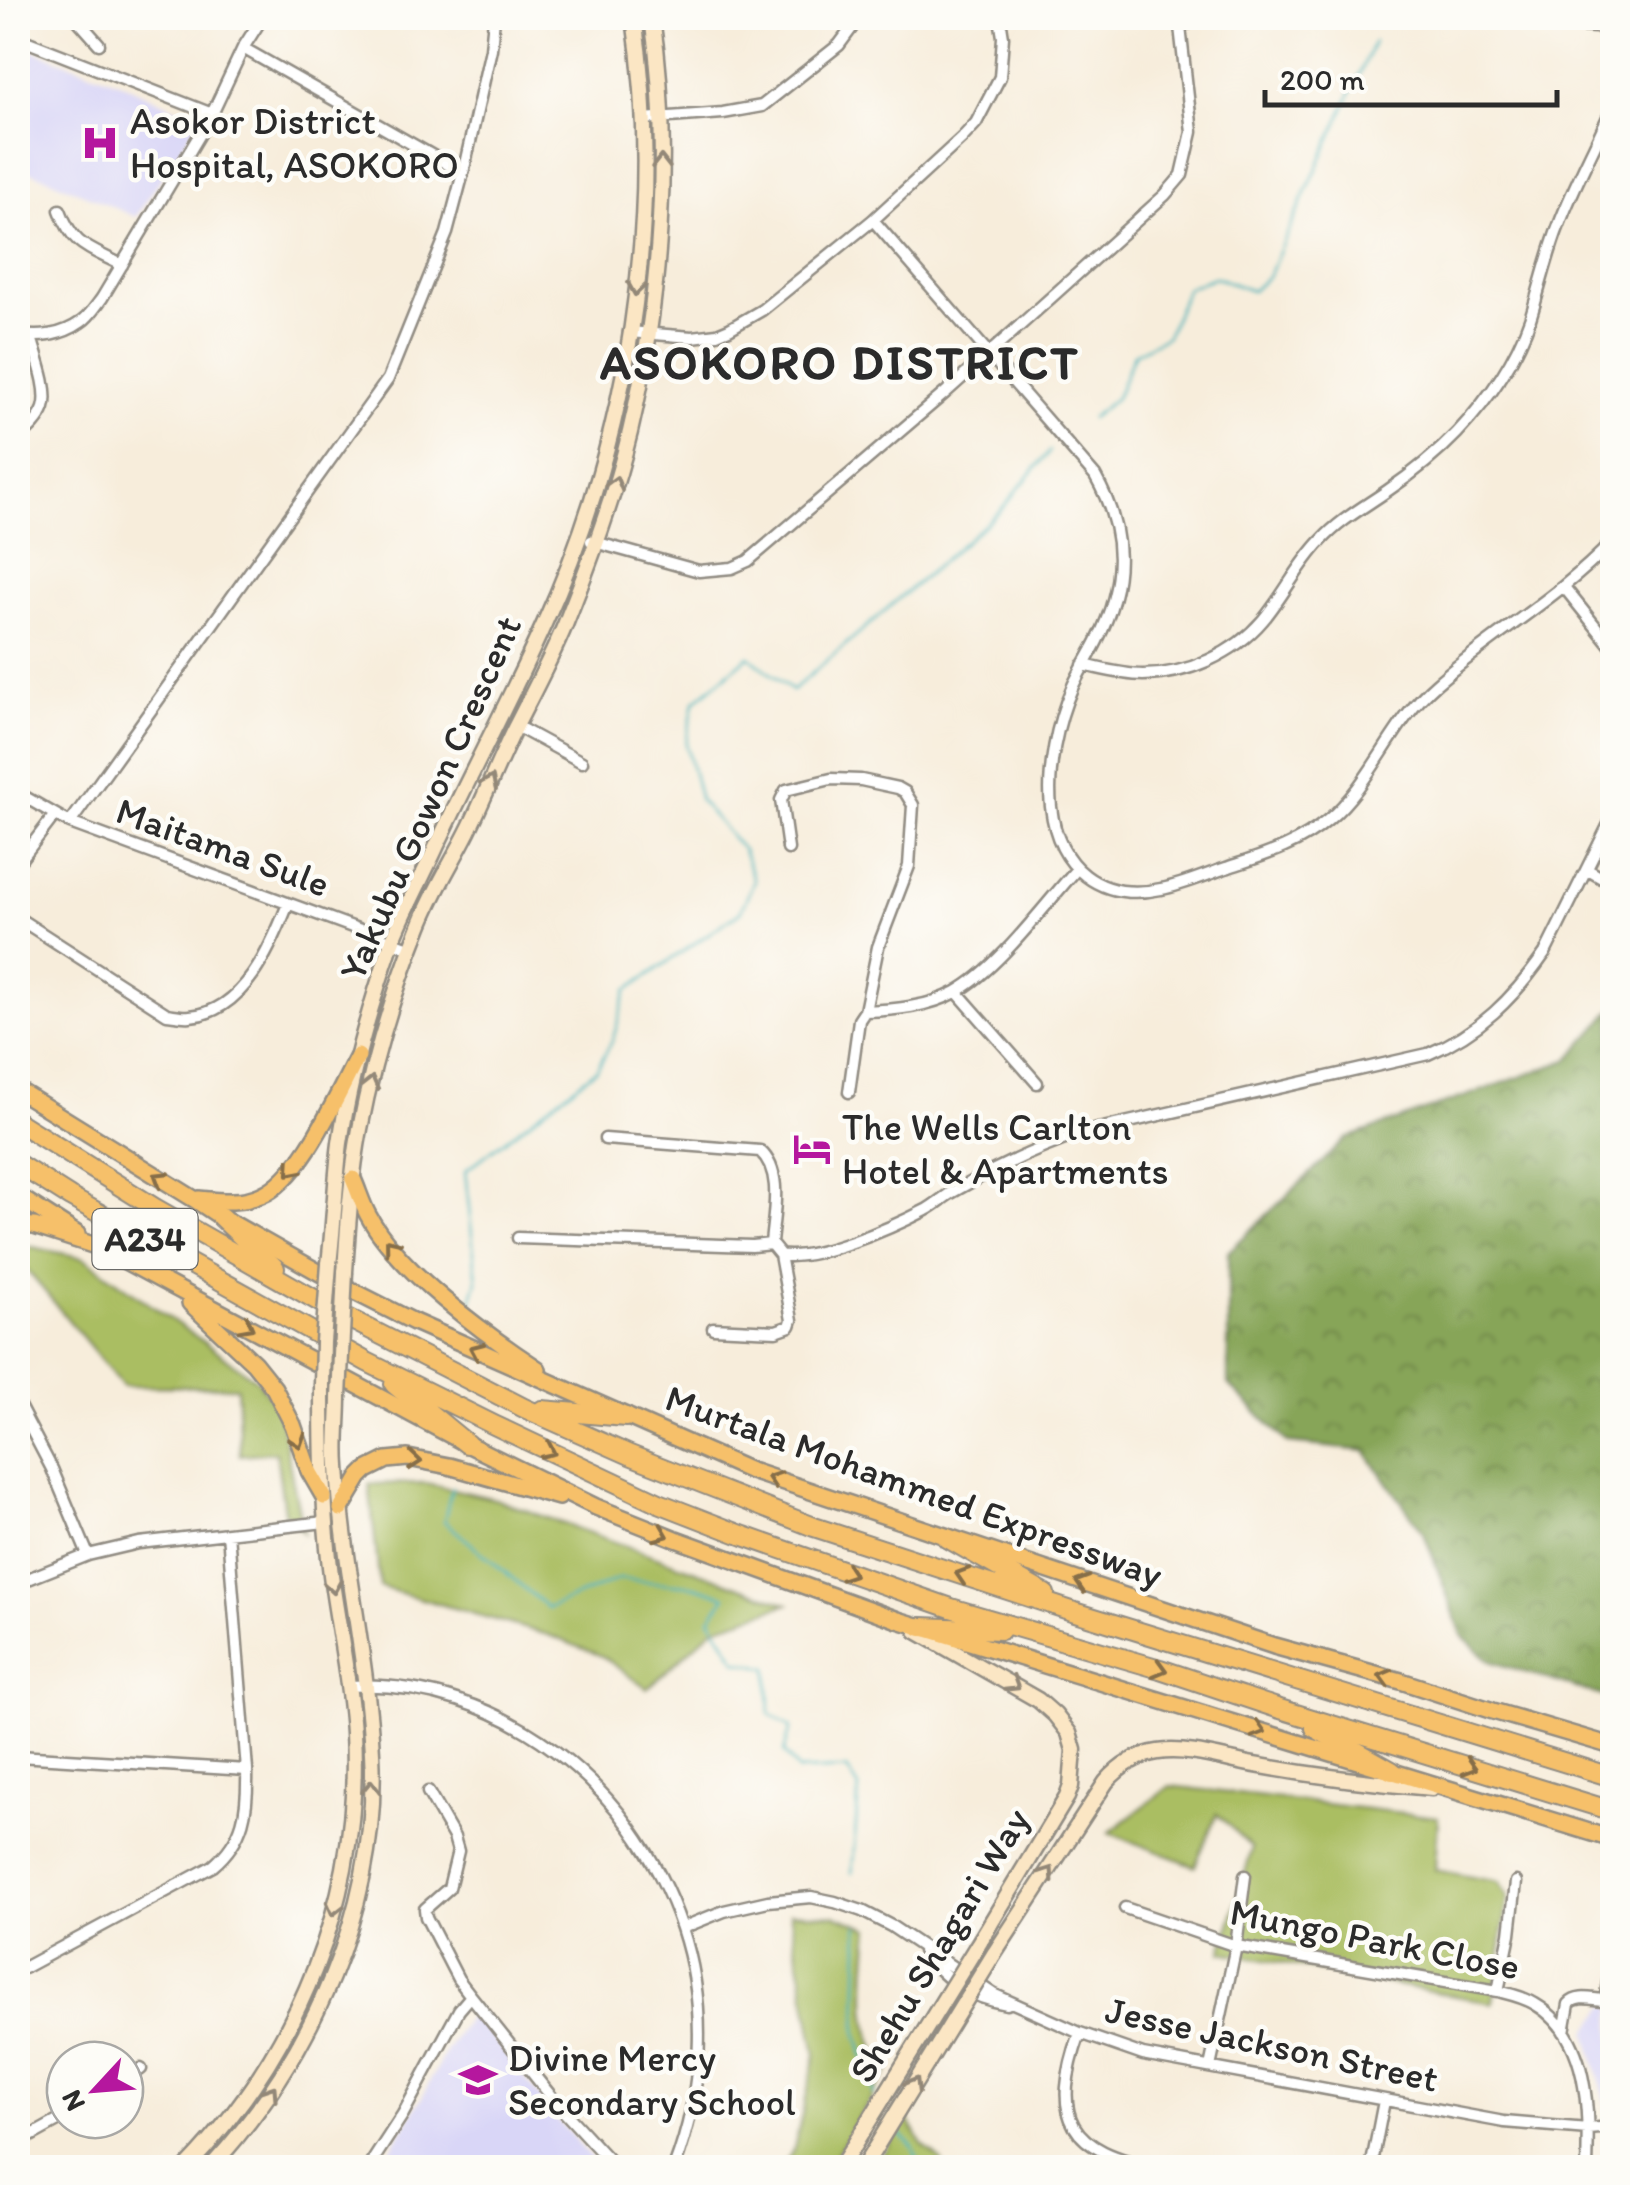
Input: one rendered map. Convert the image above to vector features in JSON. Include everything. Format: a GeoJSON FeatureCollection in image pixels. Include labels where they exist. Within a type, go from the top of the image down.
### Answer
{"type":"FeatureCollection","features":[{"type":"Feature","properties":{"kind":"highway"},"geometry":{"type":"LineString","coordinates":[[194,1198],[229,1202],[257,1197],[281,1182],[300,1163],[358,1056]]}},
{"type":"Feature","properties":{"kind":"highway","name":"Murtala Mohammed Expressway"},"geometry":{"type":"LineString","coordinates":[[18,1087],[221,1218],[343,1286],[414,1322],[748,1470],[1274,1646],[1612,1746]]}},
{"type":"Feature","properties":{"kind":"highway","name":"Murtala Mohammed Expressway"},"geometry":{"type":"LineString","coordinates":[[18,1122],[155,1208],[346,1317],[524,1408],[630,1456],[814,1527],[1612,1777]]}},
{"type":"Feature","properties":{"kind":"highway","name":"A234"},"geometry":{"type":"LineString","coordinates":[[18,1164],[70,1197],[367,1362]]}},
{"type":"Feature","properties":{"kind":"highway"},"geometry":{"type":"LineString","coordinates":[[353,1179],[368,1215],[404,1261],[498,1342],[575,1394]]}},
{"type":"Feature","properties":{"kind":"highway"},"geometry":{"type":"LineString","coordinates":[[18,1196],[99,1247],[467,1444],[596,1507],[676,1540],[898,1620],[1612,1839]]}},
{"type":"Feature","properties":{"kind":"highway"},"geometry":{"type":"LineString","coordinates":[[221,1218],[297,1289]]}},
{"type":"Feature","properties":{"kind":"highway"},"geometry":{"type":"LineString","coordinates":[[18,1225],[34,1226],[99,1247]]}},
{"type":"Feature","properties":{"kind":"highway"},"geometry":{"type":"LineString","coordinates":[[172,1287],[254,1362],[274,1388],[324,1497]]}},
{"type":"Feature","properties":{"kind":"highway"},"geometry":{"type":"LineString","coordinates":[[367,1362],[467,1444]]}},
{"type":"Feature","properties":{"kind":"highway"},"geometry":{"type":"LineString","coordinates":[[367,1362],[659,1502],[744,1536],[934,1602],[1612,1811]]}},
{"type":"Feature","properties":{"kind":"highway"},"geometry":{"type":"LineString","coordinates":[[524,1408],[626,1417]]}},
{"type":"Feature","properties":{"kind":"highway"},"geometry":{"type":"LineString","coordinates":[[341,1509],[367,1470],[387,1460],[408,1458],[596,1507]]}},
{"type":"Feature","properties":{"kind":"highway"},"geometry":{"type":"LineString","coordinates":[[947,1538],[1076,1612]]}},
{"type":"Feature","properties":{"kind":"highway"},"geometry":{"type":"LineString","coordinates":[[921,1627],[1029,1632]]}},
{"type":"Feature","properties":{"kind":"highway"},"geometry":{"type":"LineString","coordinates":[[1280,1708],[1392,1771]]}},
{"type":"Feature","properties":{"kind":"main road","name":"Yakubu Gowon Crescent"},"geometry":{"type":"LineString","coordinates":[[186,2168],[254,2087],[311,1982],[332,1920],[350,1835],[353,1733],[325,1522],[322,1386],[341,1138],[358,1056],[392,941],[546,621],[580,537],[610,434],[630,332],[643,215],[643,119],[634,18]]}},
{"type":"Feature","properties":{"kind":"main road","name":"Yakubu Gowon Crescent"},"geometry":{"type":"LineString","coordinates":[[210,2168],[251,2120],[314,2018],[350,1924],[368,1838],[372,1754],[337,1461],[345,1272],[360,1131],[385,1028],[412,949],[434,893],[468,831],[564,628],[597,543],[630,431],[648,334],[658,235],[661,118],[652,18]]}},
{"type":"Feature","properties":{"kind":"main road","name":"Shehu Shagari Way"},"geometry":{"type":"LineString","coordinates":[[840,2168],[1068,1796],[1074,1768],[1074,1750],[1068,1733],[1038,1700],[898,1620]]}},
{"type":"Feature","properties":{"kind":"main road","name":"Shehu Shagari Way"},"geometry":{"type":"LineString","coordinates":[[864,2168],[994,1954],[1106,1782],[1133,1759],[1174,1751],[1355,1780],[1452,1789]]}},
{"type":"Feature","properties":{"kind":"street"},"geometry":{"type":"LineString","coordinates":[[76,18],[99,44]]}},
{"type":"Feature","properties":{"kind":"street"},"geometry":{"type":"LineString","coordinates":[[18,334],[31,337],[60,333],[82,322],[102,298],[212,114],[262,18]]}},
{"type":"Feature","properties":{"kind":"street"},"geometry":{"type":"LineString","coordinates":[[70,823],[388,379],[447,233],[491,50],[494,18]]}},
{"type":"Feature","properties":{"kind":"street"},"geometry":{"type":"LineString","coordinates":[[643,119],[762,106],[839,45],[859,18]]}},
{"type":"Feature","properties":{"kind":"street"},"geometry":{"type":"LineString","coordinates":[[630,332],[703,336],[728,329],[762,310],[873,220],[976,122],[1000,76],[1000,18]]}},
{"type":"Feature","properties":{"kind":"street"},"geometry":{"type":"LineString","coordinates":[[580,537],[699,571],[732,568],[748,560],[990,353],[1182,176],[1192,132],[1179,21],[1214,18]]}},
{"type":"Feature","properties":{"kind":"street"},"geometry":{"type":"LineString","coordinates":[[1449,18],[1612,28]]}},
{"type":"Feature","properties":{"kind":"street"},"geometry":{"type":"LineString","coordinates":[[18,38],[212,114]]}},
{"type":"Feature","properties":{"kind":"street"},"geometry":{"type":"LineString","coordinates":[[243,48],[463,173]]}},
{"type":"Feature","properties":{"kind":"street"},"geometry":{"type":"LineString","coordinates":[[1083,664],[1140,675],[1162,674],[1190,667],[1230,649],[1264,619],[1296,570],[1334,526],[1423,465],[1456,434],[1512,358],[1528,322],[1558,227],[1612,108]]}},
{"type":"Feature","properties":{"kind":"street"},"geometry":{"type":"LineString","coordinates":[[60,210],[72,237],[122,265]]}},
{"type":"Feature","properties":{"kind":"street"},"geometry":{"type":"LineString","coordinates":[[873,220],[1095,476],[1110,507],[1120,547],[1117,586],[1108,616],[1070,693],[1051,777],[1051,807],[1063,848],[1076,870],[1091,881],[1112,890],[1160,890],[1272,853],[1311,833],[1351,798],[1413,707],[1434,686],[1564,587],[1612,542]]}},
{"type":"Feature","properties":{"kind":"street"},"geometry":{"type":"LineString","coordinates":[[18,438],[44,408],[44,385],[31,337]]}},
{"type":"Feature","properties":{"kind":"street"},"geometry":{"type":"LineString","coordinates":[[1564,587],[1612,647]]}},
{"type":"Feature","properties":{"kind":"street"},"geometry":{"type":"LineString","coordinates":[[516,726],[582,762]]}},
{"type":"Feature","properties":{"kind":"street"},"geometry":{"type":"LineString","coordinates":[[788,850],[781,800],[786,790],[831,779],[862,780],[898,788],[914,805],[909,866],[878,948],[859,1020],[850,1092]]}},
{"type":"Feature","properties":{"kind":"street","name":"Maitama Sule"},"geometry":{"type":"LineString","coordinates":[[18,793],[70,823],[412,949]]}},
{"type":"Feature","properties":{"kind":"street"},"geometry":{"type":"LineString","coordinates":[[18,863],[54,816]]}},
{"type":"Feature","properties":{"kind":"street"},"geometry":{"type":"LineString","coordinates":[[780,1254],[797,1256],[872,1235],[1016,1161],[1085,1132],[1439,1049],[1476,1028],[1535,967],[1612,818]]}},
{"type":"Feature","properties":{"kind":"street"},"geometry":{"type":"LineString","coordinates":[[864,1011],[892,1010],[957,992],[988,969],[1076,870]]}},
{"type":"Feature","properties":{"kind":"street"},"geometry":{"type":"LineString","coordinates":[[1588,870],[1612,884]]}},
{"type":"Feature","properties":{"kind":"street"},"geometry":{"type":"LineString","coordinates":[[18,918],[167,1014],[192,1016],[226,1002],[254,975],[288,904]]}},
{"type":"Feature","properties":{"kind":"street"},"geometry":{"type":"LineString","coordinates":[[957,992],[1037,1083]]}},
{"type":"Feature","properties":{"kind":"street"},"geometry":{"type":"LineString","coordinates":[[604,1139],[760,1151],[768,1158],[775,1179],[772,1244],[780,1254],[792,1320],[790,1326],[776,1331],[713,1328]]}},
{"type":"Feature","properties":{"kind":"street"},"geometry":{"type":"LineString","coordinates":[[518,1238],[772,1244]]}},
{"type":"Feature","properties":{"kind":"street"},"geometry":{"type":"LineString","coordinates":[[18,1404],[52,1469],[88,1556]]}},
{"type":"Feature","properties":{"kind":"street"},"geometry":{"type":"LineString","coordinates":[[18,1583],[88,1556],[139,1544],[325,1522]]}},
{"type":"Feature","properties":{"kind":"street"},"geometry":{"type":"LineString","coordinates":[[18,1972],[204,1871],[222,1858],[242,1826],[248,1804],[247,1770],[228,1533]]}},
{"type":"Feature","properties":{"kind":"street"},"geometry":{"type":"LineString","coordinates":[[348,1686],[394,1686],[464,1701],[521,1726],[590,1782],[644,1848],[682,1928],[697,1996],[697,2080],[674,2168]]}},
{"type":"Feature","properties":{"kind":"street"},"geometry":{"type":"LineString","coordinates":[[18,1756],[247,1770]]}},
{"type":"Feature","properties":{"kind":"street"},"geometry":{"type":"LineString","coordinates":[[428,1792],[454,1836],[458,1851],[449,1888],[424,1913],[471,1996],[558,2106],[616,2168]]}},
{"type":"Feature","properties":{"kind":"street"},"geometry":{"type":"LineString","coordinates":[[1210,2067],[1236,1946],[1245,1876]]}},
{"type":"Feature","properties":{"kind":"street"},"geometry":{"type":"LineString","coordinates":[[1498,1990],[1516,1882]]}},
{"type":"Feature","properties":{"kind":"street","name":"Jesse Jackson Street"},"geometry":{"type":"LineString","coordinates":[[682,1928],[724,1911],[768,1901],[811,1897],[835,1902],[891,1926],[918,1945],[940,1974],[962,1989],[986,2000],[1028,2008],[1080,2033],[1143,2054],[1504,2122],[1588,2129],[1612,2127]]}},
{"type":"Feature","properties":{"kind":"street","name":"Mungo Park Close"},"geometry":{"type":"LineString","coordinates":[[1125,1908],[1236,1946],[1498,1990],[1533,2002],[1564,2032],[1577,2058],[1585,2089],[1587,2168]]}},
{"type":"Feature","properties":{"kind":"street"},"geometry":{"type":"LineString","coordinates":[[1564,2032],[1572,2000],[1602,2000],[1606,1995],[1612,1956]]}},
{"type":"Feature","properties":{"kind":"street"},"geometry":{"type":"LineString","coordinates":[[368,2168],[403,2114],[459,2010],[471,1996]]}},
{"type":"Feature","properties":{"kind":"street"},"geometry":{"type":"LineString","coordinates":[[1080,2033],[1066,2080],[1066,2101],[1072,2121],[1083,2139],[1100,2152],[1158,2168]]}},
{"type":"Feature","properties":{"kind":"street"},"geometry":{"type":"LineString","coordinates":[[1371,2168],[1384,2101]]}},
{"type":"Feature","properties":{"kind":"street"},"geometry":{"type":"LineString","coordinates":[[18,2143],[45,2127]]}},
{"type":"Feature","properties":{"kind":"shaded area","name":"Asokor District Hospital, ASOKORO"},"geometry":{"type":"Polygon","coordinates":[[[18,45],[121,83],[199,119],[136,217],[18,168],[18,45]]]}},
{"type":"Feature","properties":{"kind":"shaded area"},"geometry":{"type":"Polygon","coordinates":[[[1612,1998],[1612,2110],[1608,2111],[1587,2032],[1612,1998]]]}},
{"type":"Feature","properties":{"kind":"shaded area","name":"Divine Mercy Secondary School"},"geometry":{"type":"Polygon","coordinates":[[[472,2012],[554,2116],[599,2167],[380,2167],[472,2012]]]}},
{"type":"Feature","properties":{"kind":"green space"},"geometry":{"type":"Polygon","coordinates":[[[1612,1010],[1612,1699],[1489,1661],[1462,1635],[1424,1533],[1365,1451],[1288,1443],[1228,1384],[1228,1252],[1347,1138],[1568,1060],[1612,1010]]]}},
{"type":"Feature","properties":{"kind":"green space"},"geometry":{"type":"Polygon","coordinates":[[[18,1244],[84,1258],[257,1380],[279,1411],[303,1532],[284,1512],[276,1452],[240,1455],[237,1387],[123,1386],[18,1259],[18,1244]]]}},
{"type":"Feature","properties":{"kind":"green space"},"geometry":{"type":"Polygon","coordinates":[[[426,1483],[495,1499],[788,1604],[715,1627],[647,1689],[602,1656],[548,1635],[380,1587],[369,1484],[426,1483]]]}},
{"type":"Feature","properties":{"kind":"green space"},"geometry":{"type":"Polygon","coordinates":[[[1170,1786],[1438,1817],[1435,1870],[1499,1882],[1508,1897],[1493,2003],[1222,1952],[1252,1848],[1217,1814],[1195,1866],[1109,1833],[1170,1786]]]}},
{"type":"Feature","properties":{"kind":"green space"},"geometry":{"type":"Polygon","coordinates":[[[790,1912],[835,1915],[870,1928],[868,2022],[879,2056],[890,2068],[829,2167],[783,2167],[794,2148],[816,2055],[790,1912]]]}},
{"type":"Feature","properties":{"kind":"green space"},"geometry":{"type":"Polygon","coordinates":[[[906,2116],[921,2143],[942,2162],[938,2167],[875,2167],[906,2116]]]}},
{"type":"Feature","properties":{"kind":"waterway"},"geometry":{"type":"LineString","coordinates":[[1091,418],[1116,398],[1134,354],[1167,336],[1187,288],[1215,277],[1252,291],[1269,275],[1374,42]]}},
{"type":"Feature","properties":{"kind":"waterway"},"geometry":{"type":"LineString","coordinates":[[470,1304],[477,1281],[465,1171],[597,1069],[613,1039],[627,990],[740,912],[754,881],[743,850],[700,801],[686,744],[694,702],[749,656],[792,691],[999,512],[1050,451]]}},
{"type":"Feature","properties":{"kind":"waterway"},"geometry":{"type":"LineString","coordinates":[[452,1487],[444,1521],[548,1608],[619,1579],[694,1586],[726,1596],[710,1618],[737,1661],[768,1668],[770,1714],[791,1727],[784,1752],[799,1771],[847,1769],[859,1788],[852,1873]]}},
{"type":"Feature","properties":{"kind":"waterway"},"geometry":{"type":"LineString","coordinates":[[857,1925],[857,2033],[874,2094]]}},
{"type":"Feature","properties":{"kind":"waterway"},"geometry":{"type":"LineString","coordinates":[[898,2132],[913,2147],[917,2168]]}},
{"type":"Feature","properties":{"kind":"place","name":"Asokor District Hospital, ASOKORO"},"geometry":{"type":"Point","coordinates":[100,143]}},
{"type":"Feature","properties":{"kind":"place","name":"The Wells Carlton Hotel & Apartments"},"geometry":{"type":"Point","coordinates":[812,1149]}},
{"type":"Feature","properties":{"kind":"place","name":"Divine Mercy Secondary School"},"geometry":{"type":"Point","coordinates":[478,2080]}},
{"type":"Feature","properties":{"kind":"district","name":"ASOKORO DISTRICT"},"geometry":{"type":"Point","coordinates":[840,362]}}]}
